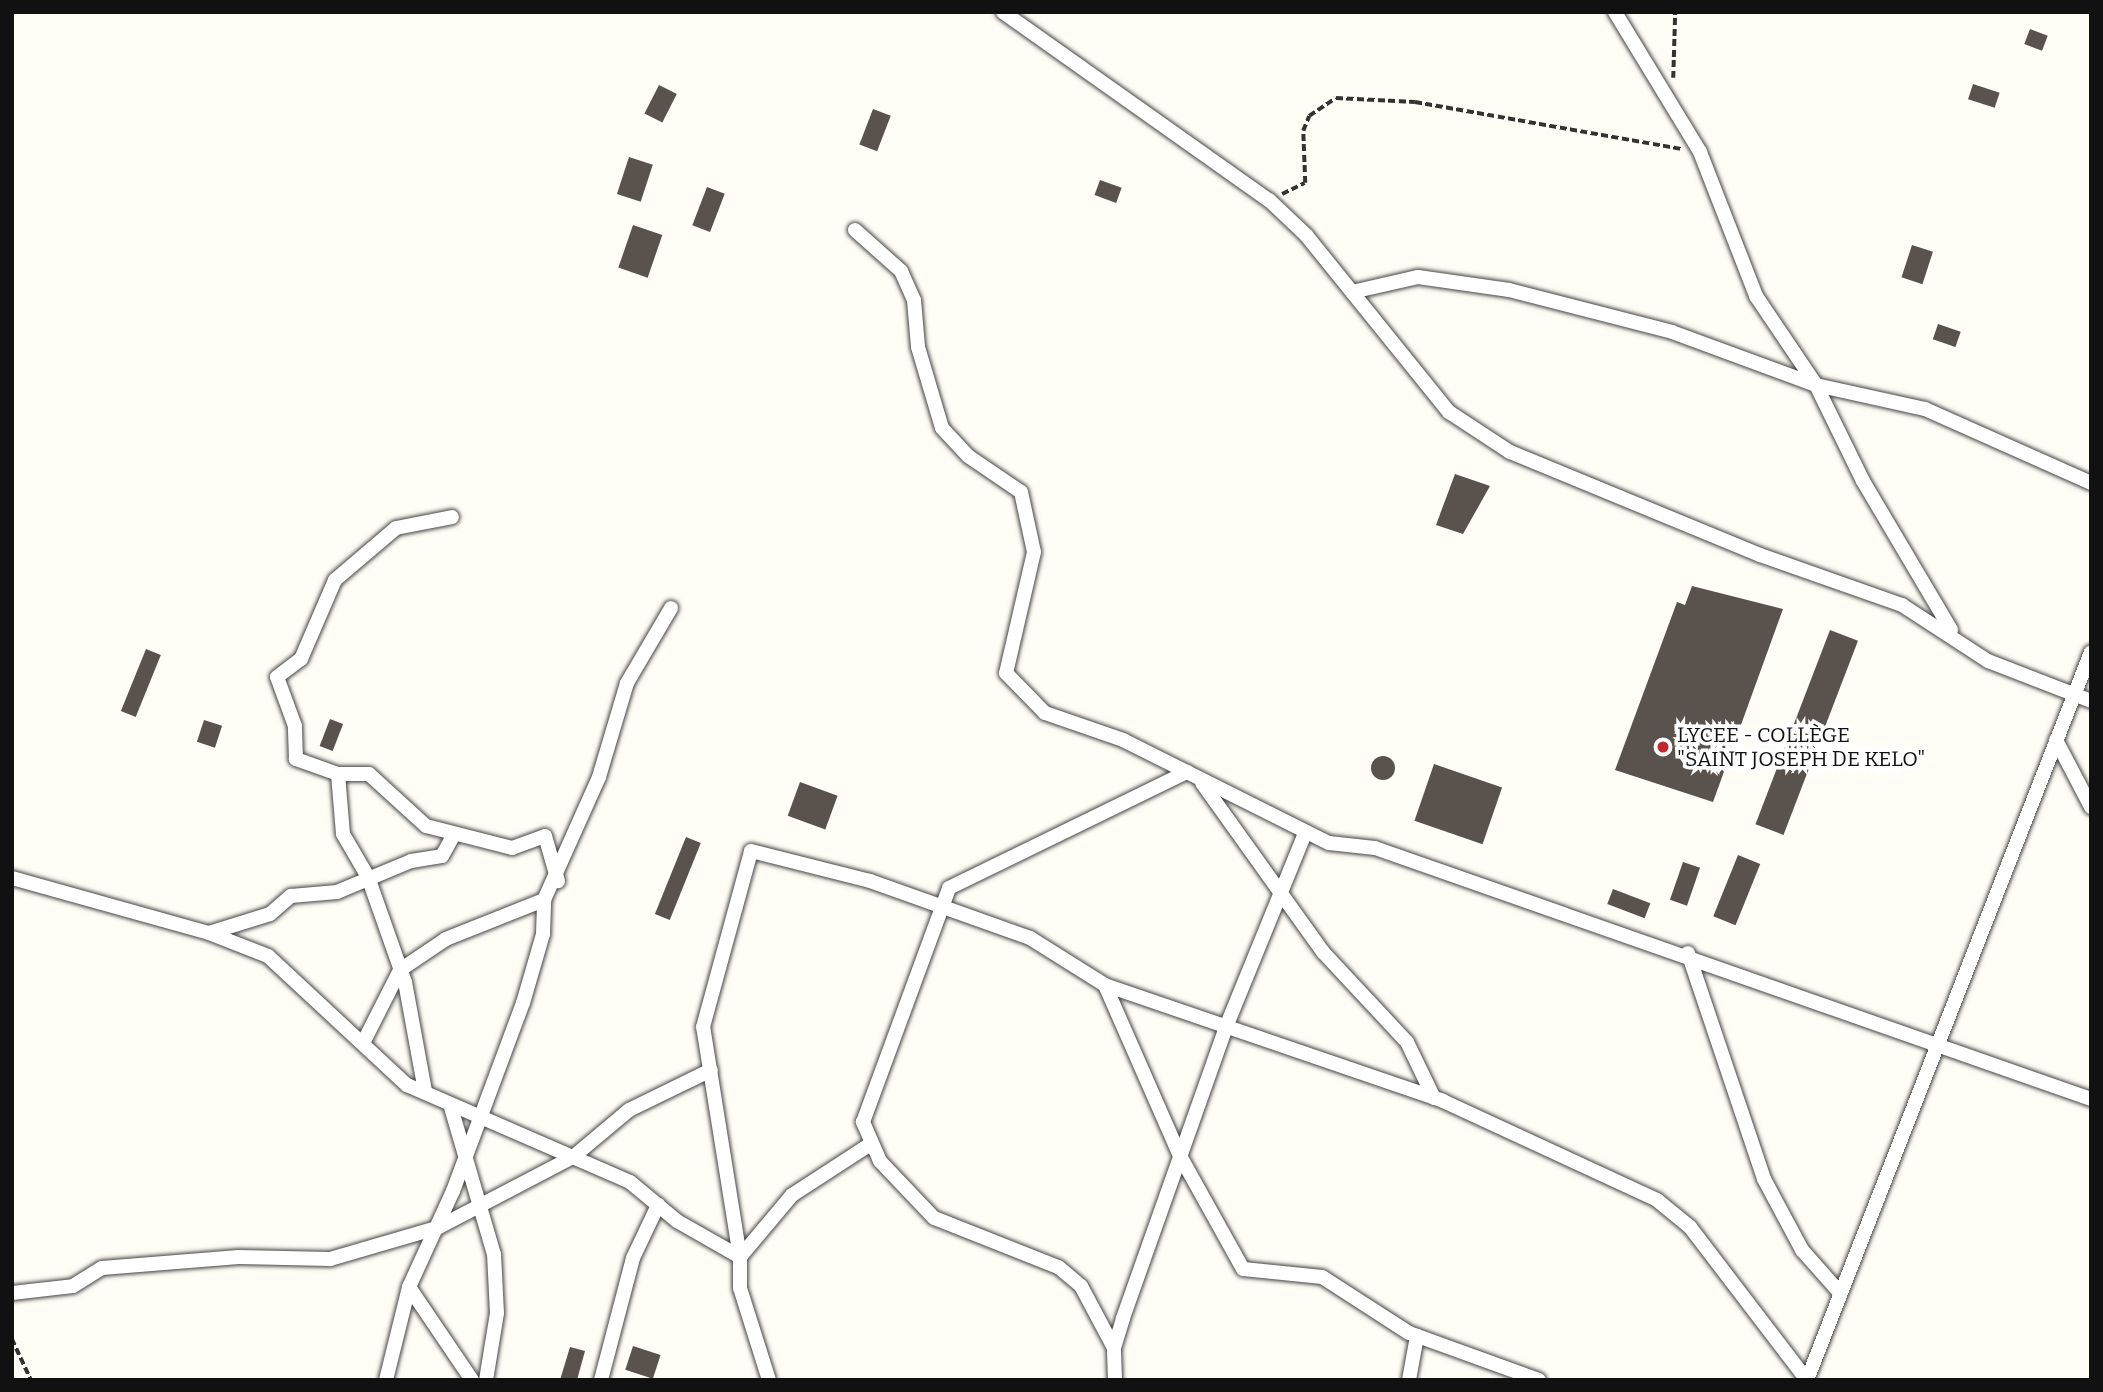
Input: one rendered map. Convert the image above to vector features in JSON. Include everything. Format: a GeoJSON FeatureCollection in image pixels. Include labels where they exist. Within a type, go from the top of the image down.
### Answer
{"type":"FeatureCollection","features":[{"type":"Feature","properties":{"kind":"street"},"geometry":{"type":"LineString","coordinates":[[1003,12],[1269,200],[1352,292],[1449,412],[1510,452],[1760,555],[1902,605],[1952,632],[1988,661],[2073,697],[2091,701]]}},
{"type":"Feature","properties":{"kind":"street"},"geometry":{"type":"LineString","coordinates":[[1615,12],[1700,152],[1756,296],[1816,385],[1863,481],[1952,632]]}},
{"type":"Feature","properties":{"kind":"street"},"geometry":{"type":"LineString","coordinates":[[855,230],[901,271],[914,300],[918,347],[942,428],[968,456],[1021,492],[1031,520],[1034,552],[1006,673],[1045,713],[1124,740],[1305,833],[1353,848],[1375,848],[1688,953],[2091,1099]]}},
{"type":"Feature","properties":{"kind":"street"},"geometry":{"type":"LineString","coordinates":[[1352,292],[1418,277],[1510,290],[1672,332],[1816,385],[1925,410],[2091,483]]}},
{"type":"Feature","properties":{"kind":"street"},"geometry":{"type":"LineString","coordinates":[[452,517],[397,528],[348,576],[335,580],[301,659],[276,677],[295,726],[296,759],[338,774],[369,774],[426,826],[513,848],[545,836],[558,880]]}},
{"type":"Feature","properties":{"kind":"street"},"geometry":{"type":"LineString","coordinates":[[363,1043],[400,970],[446,939],[544,900],[558,880],[612,741],[627,683],[671,608]]}},
{"type":"Feature","properties":{"kind":"street"},"geometry":{"type":"LineString","coordinates":[[1807,1379],[2091,652]]}},
{"type":"Feature","properties":{"kind":"street"},"geometry":{"type":"LineString","coordinates":[[2056,740],[2091,807]]}},
{"type":"Feature","properties":{"kind":"street"},"geometry":{"type":"LineString","coordinates":[[338,774],[343,834],[368,877],[400,970],[425,1091]]}},
{"type":"Feature","properties":{"kind":"street"},"geometry":{"type":"LineString","coordinates":[[1193,775],[1279,895],[1407,1042],[1434,1098]]}},
{"type":"Feature","properties":{"kind":"street"},"geometry":{"type":"LineString","coordinates":[[1114,1348],[1081,1286],[1058,1267],[934,1218],[869,1145],[863,1122],[949,888],[1193,775]]}},
{"type":"Feature","properties":{"kind":"street"},"geometry":{"type":"LineString","coordinates":[[1115,1380],[1114,1348],[1180,1156],[1226,1027],[1305,833]]}},
{"type":"Feature","properties":{"kind":"street"},"geometry":{"type":"LineString","coordinates":[[209,933],[270,914],[291,897],[337,892],[368,877],[442,856],[454,834]]}},
{"type":"Feature","properties":{"kind":"street"},"geometry":{"type":"LineString","coordinates":[[769,1380],[740,1288],[740,1257],[703,1027],[751,851],[942,906],[1030,938],[1105,985],[1434,1098],[1657,1200],[1690,1227],[1807,1379]]}},
{"type":"Feature","properties":{"kind":"street"},"geometry":{"type":"LineString","coordinates":[[12,878],[209,933],[268,956],[407,1085],[630,1182],[658,1205],[740,1257]]}},
{"type":"Feature","properties":{"kind":"street"},"geometry":{"type":"LineString","coordinates":[[386,1380],[409,1287],[437,1228],[483,1116],[544,934],[544,900]]}},
{"type":"Feature","properties":{"kind":"street"},"geometry":{"type":"LineString","coordinates":[[1688,953],[1764,1179],[1802,1250],[1840,1293]]}},
{"type":"Feature","properties":{"kind":"street"},"geometry":{"type":"LineString","coordinates":[[1105,985],[1180,1156],[1243,1269],[1322,1277],[1417,1336],[1539,1380]]}},
{"type":"Feature","properties":{"kind":"street"},"geometry":{"type":"LineString","coordinates":[[12,1293],[73,1286],[102,1268],[239,1257],[330,1259],[437,1228],[479,1210],[573,1157],[629,1110],[710,1070]]}},
{"type":"Feature","properties":{"kind":"street"},"geometry":{"type":"LineString","coordinates":[[450,1104],[494,1255],[497,1313],[486,1380]]}},
{"type":"Feature","properties":{"kind":"street"},"geometry":{"type":"LineString","coordinates":[[740,1257],[792,1195],[869,1145]]}},
{"type":"Feature","properties":{"kind":"street"},"geometry":{"type":"LineString","coordinates":[[601,1380],[633,1258],[658,1205]]}},
{"type":"Feature","properties":{"kind":"street"},"geometry":{"type":"LineString","coordinates":[[409,1287],[472,1380]]}},
{"type":"Feature","properties":{"kind":"street"},"geometry":{"type":"LineString","coordinates":[[1409,1380],[1417,1336]]}},
{"type":"Feature","properties":{"kind":"path"},"geometry":{"type":"LineString","coordinates":[[1670,104],[1679,41],[1675,12]]}},
{"type":"Feature","properties":{"kind":"path"},"geometry":{"type":"LineString","coordinates":[[1269,200],[1305,183],[1303,131],[1309,116],[1336,98],[1415,102],[1700,152]]}},
{"type":"Feature","properties":{"kind":"path"},"geometry":{"type":"LineString","coordinates":[[12,1339],[31,1380]]}},
{"type":"Feature","properties":{"kind":"building"},"geometry":{"type":"Polygon","coordinates":[[[2030,29],[2048,36],[2042,51],[2024,44],[2030,29]]]}},
{"type":"Feature","properties":{"kind":"building"},"geometry":{"type":"Polygon","coordinates":[[[1973,84],[2000,93],[1995,108],[1968,99],[1973,84]]]}},
{"type":"Feature","properties":{"kind":"building"},"geometry":{"type":"Polygon","coordinates":[[[659,85],[677,94],[662,123],[644,114],[659,85]]]}},
{"type":"Feature","properties":{"kind":"building"},"geometry":{"type":"Polygon","coordinates":[[[873,109],[891,116],[877,151],[859,144],[873,109]]]}},
{"type":"Feature","properties":{"kind":"building"},"geometry":{"type":"Polygon","coordinates":[[[629,157],[653,165],[641,202],[617,194],[629,157]]]}},
{"type":"Feature","properties":{"kind":"building"},"geometry":{"type":"Polygon","coordinates":[[[1100,180],[1122,188],[1116,203],[1095,195],[1100,180]]]}},
{"type":"Feature","properties":{"kind":"building"},"geometry":{"type":"Polygon","coordinates":[[[707,187],[725,194],[710,232],[692,225],[707,187]]]}},
{"type":"Feature","properties":{"kind":"building"},"geometry":{"type":"Polygon","coordinates":[[[633,225],[662,235],[648,278],[618,268],[633,225]]]}},
{"type":"Feature","properties":{"kind":"building"},"geometry":{"type":"Polygon","coordinates":[[[1912,245],[1933,252],[1922,284],[1901,277],[1912,245]]]}},
{"type":"Feature","properties":{"kind":"building"},"geometry":{"type":"Polygon","coordinates":[[[1938,324],[1961,332],[1955,347],[1933,339],[1938,324]]]}},
{"type":"Feature","properties":{"kind":"building"},"geometry":{"type":"Polygon","coordinates":[[[1455,474],[1490,486],[1463,534],[1436,525],[1455,474]]]}},
{"type":"Feature","properties":{"kind":"building"},"geometry":{"type":"Polygon","coordinates":[[[1692,586],[1783,609],[1713,802],[1615,770],[1677,602],[1685,605],[1692,586]]]}},
{"type":"Feature","properties":{"kind":"building"},"geometry":{"type":"Polygon","coordinates":[[[1830,630],[1858,641],[1783,835],[1755,824],[1830,630]]]}},
{"type":"Feature","properties":{"kind":"building"},"geometry":{"type":"Polygon","coordinates":[[[146,649],[161,655],[136,717],[121,711],[146,649]]]}},
{"type":"Feature","properties":{"kind":"building"},"geometry":{"type":"Polygon","coordinates":[[[330,719],[343,724],[333,751],[320,746],[330,719]]]}},
{"type":"Feature","properties":{"kind":"building"},"geometry":{"type":"Polygon","coordinates":[[[204,720],[222,726],[215,748],[197,742],[204,720]]]}},
{"type":"Feature","properties":{"kind":"building"},"geometry":{"type":"Polygon","coordinates":[[[1383,756],[1394,763],[1395,768],[1388,779],[1383,780],[1372,773],[1371,768],[1378,757],[1383,756]]]}},
{"type":"Feature","properties":{"kind":"building"},"geometry":{"type":"Polygon","coordinates":[[[1434,764],[1502,787],[1483,844],[1414,821],[1434,764]]]}},
{"type":"Feature","properties":{"kind":"building"},"geometry":{"type":"Polygon","coordinates":[[[800,782],[838,796],[825,830],[788,816],[800,782]]]}},
{"type":"Feature","properties":{"kind":"building"},"geometry":{"type":"Polygon","coordinates":[[[686,837],[701,843],[670,920],[655,914],[686,837]]]}},
{"type":"Feature","properties":{"kind":"building"},"geometry":{"type":"Polygon","coordinates":[[[1738,855],[1760,864],[1736,925],[1713,916],[1738,855]]]}},
{"type":"Feature","properties":{"kind":"building"},"geometry":{"type":"Polygon","coordinates":[[[1683,862],[1700,868],[1687,906],[1670,900],[1683,862]]]}},
{"type":"Feature","properties":{"kind":"building"},"geometry":{"type":"Polygon","coordinates":[[[1613,889],[1650,903],[1645,918],[1607,904],[1613,889]]]}},
{"type":"Feature","properties":{"kind":"building"},"geometry":{"type":"Polygon","coordinates":[[[633,1346],[661,1355],[653,1379],[625,1370],[633,1346]]]}},
{"type":"Feature","properties":{"kind":"building"},"geometry":{"type":"Polygon","coordinates":[[[570,1347],[585,1351],[577,1380],[560,1380],[570,1347]]]}},
{"type":"Feature","properties":{"kind":"place","name":"LYCEE - COLLÈGE \"SAINT JOSEPH DE KELO\""},"geometry":{"type":"Point","coordinates":[1663,747]}}]}
